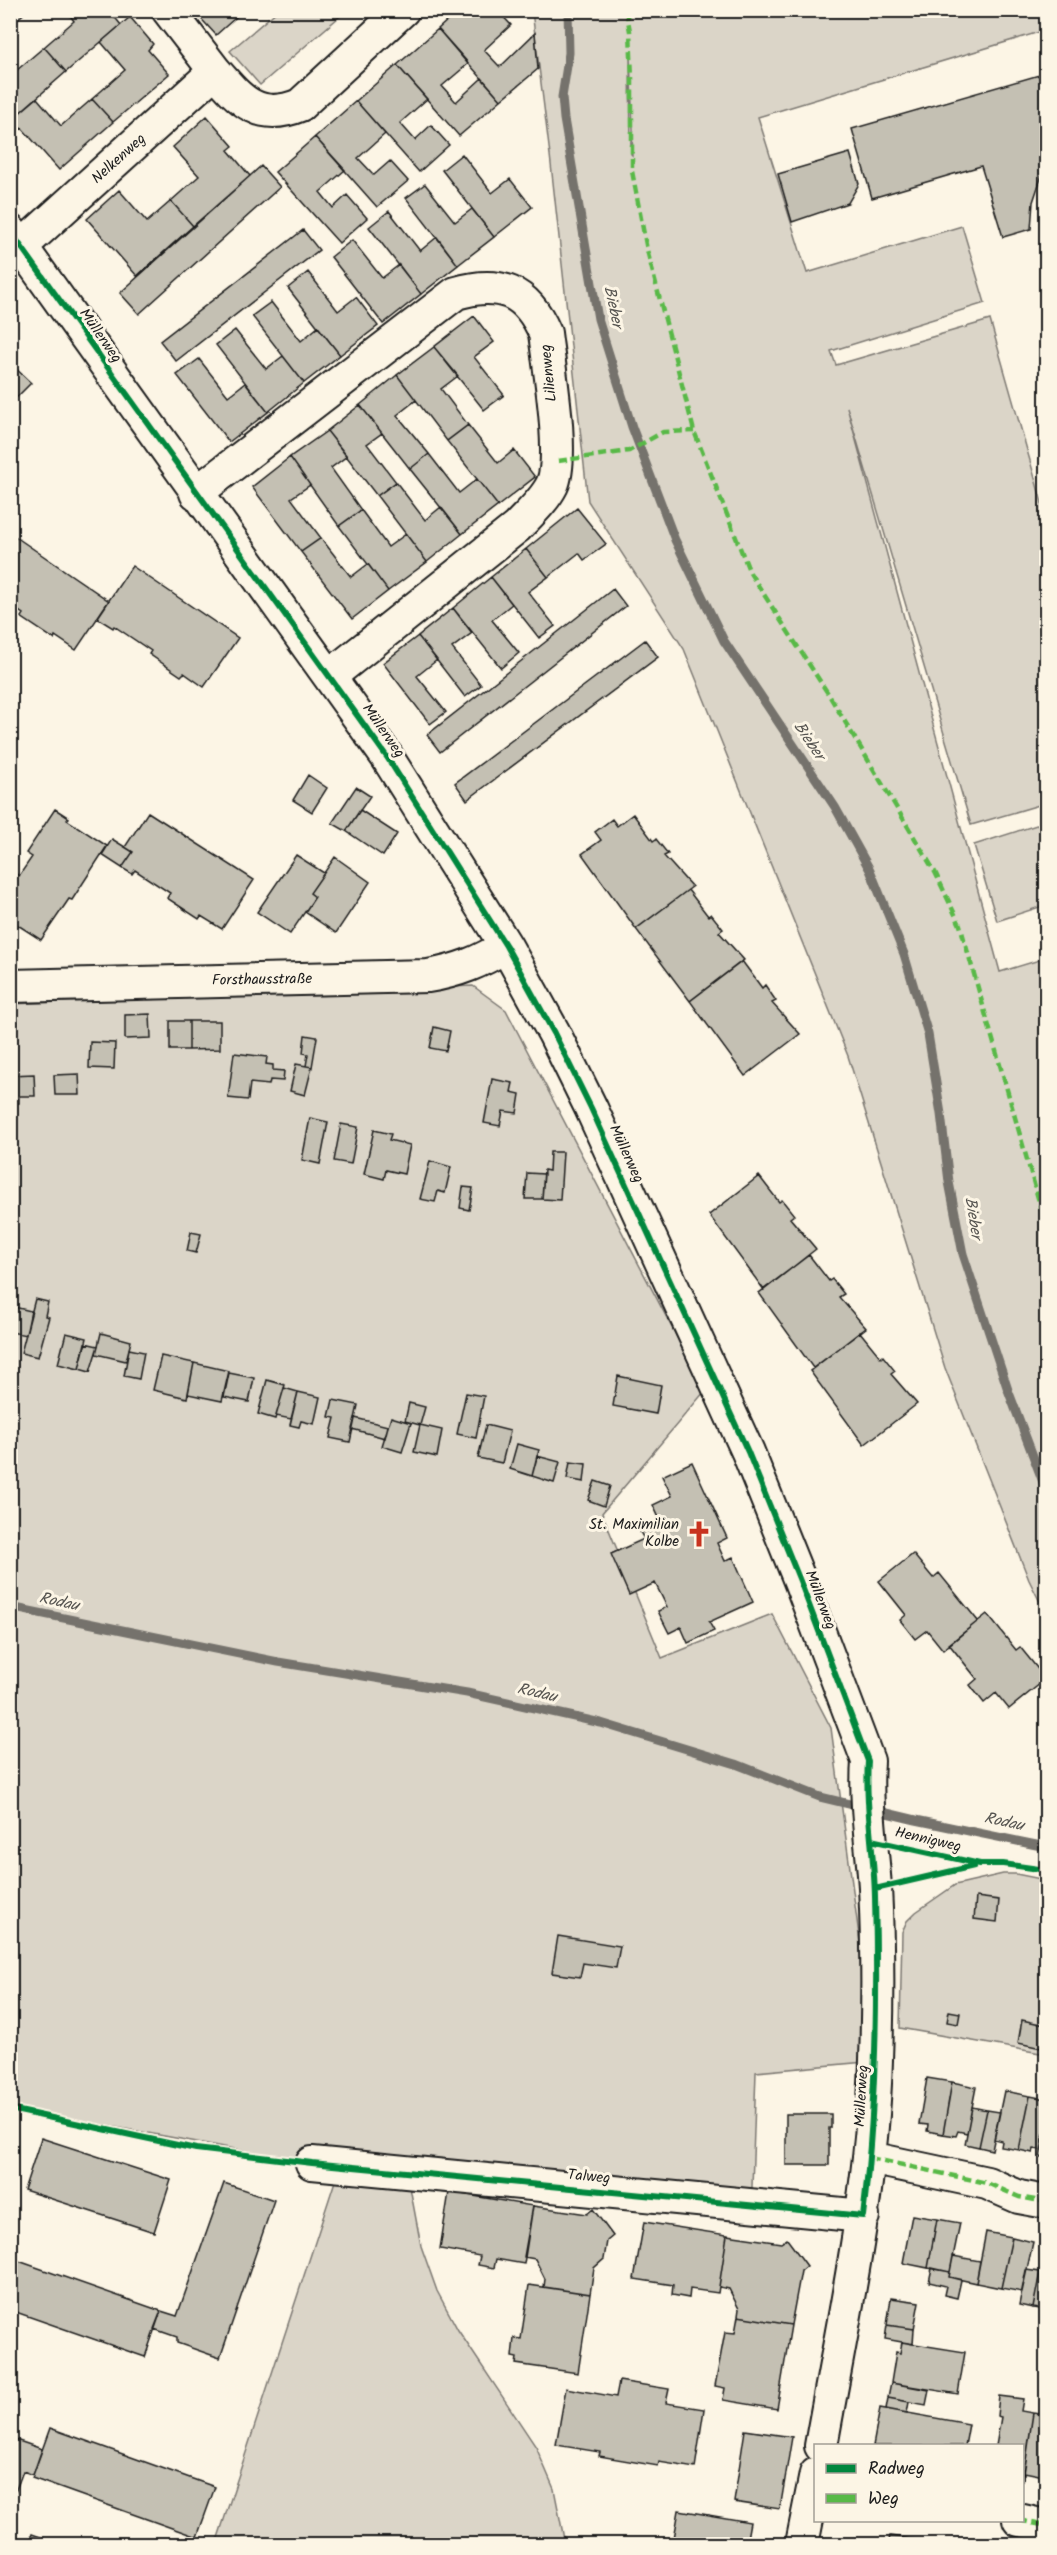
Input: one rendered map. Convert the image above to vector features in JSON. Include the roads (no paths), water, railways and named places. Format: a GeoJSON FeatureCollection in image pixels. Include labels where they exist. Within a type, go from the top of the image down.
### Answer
{"type":"FeatureCollection","features":[{"type":"Feature","properties":{"kind":"street"},"geometry":{"type":"LineString","coordinates":[[168,10],[215,71],[243,102],[261,110],[285,111],[300,105],[403,10]]}},
{"type":"Feature","properties":{"kind":"street","name":"Nelkenweg"},"geometry":{"type":"LineString","coordinates":[[16,238],[215,71]]}},
{"type":"Feature","properties":{"kind":"street","name":"Müllerweg"},"geometry":{"type":"LineString","coordinates":[[16,238],[196,493],[330,676],[417,803],[506,946],[554,1033],[591,1108],[748,1452],[868,1761],[866,1790],[875,1889],[878,1992],[875,2089],[863,2216],[821,2444]]}},
{"type":"Feature","properties":{"kind":"street","name":"Lilienweg"},"geometry":{"type":"LineString","coordinates":[[196,493],[456,293],[477,287],[497,288],[512,292],[539,318],[545,333],[558,461],[553,483],[543,500],[517,527],[330,676]]}},
{"type":"Feature","properties":{"kind":"street","name":"Forsthausstraße"},"geometry":{"type":"LineString","coordinates":[[10,986],[428,976],[456,972],[506,946]]}},
{"type":"Feature","properties":{"kind":"street"},"geometry":{"type":"LineString","coordinates":[[870,2158],[987,2183],[1019,2197],[1047,2202]]}},
{"type":"Feature","properties":{"kind":"street","name":"Talweg"},"geometry":{"type":"LineString","coordinates":[[312,2163],[863,2216]]}},
{"type":"Feature","properties":{"kind":"street"},"geometry":{"type":"LineString","coordinates":[[802,2544],[814,2483]]}},
{"type":"Feature","properties":{"kind":"street"},"geometry":{"type":"LineString","coordinates":[[1024,2521],[1047,2526]]}},
{"type":"Feature","properties":{"kind":"waterway","name":"Bieber"},"geometry":{"type":"LineString","coordinates":[[568,10],[569,53],[562,97],[564,119],[598,319],[632,427],[675,540],[724,641],[835,807],[870,870],[904,954],[928,1034],[949,1182],[963,1254],[1008,1390],[1046,1490]]}},
{"type":"Feature","properties":{"kind":"waterway","name":"Rodau"},"geometry":{"type":"LineString","coordinates":[[10,1607],[278,1662],[467,1693],[601,1723],[736,1764],[820,1797],[1046,1847]]}},
{"type":"Feature","properties":{"kind":"place","name":"St. Maximilian Kolbe"},"geometry":{"type":"Point","coordinates":[699,1534]}}]}
